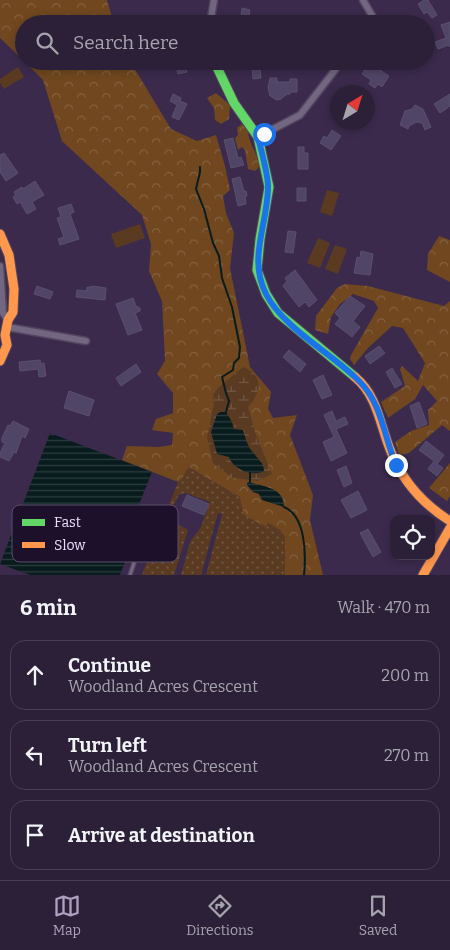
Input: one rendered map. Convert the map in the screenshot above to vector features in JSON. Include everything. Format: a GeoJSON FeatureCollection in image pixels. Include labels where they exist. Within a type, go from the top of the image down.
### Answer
{"type":"FeatureCollection","features":[{"type":"Feature","properties":{"kind":"street"},"geometry":{"type":"LineString","coordinates":[[212,15],[214,0]]}},
{"type":"Feature","properties":{"kind":"street"},"geometry":{"type":"LineString","coordinates":[[362,0],[372,15]]}},
{"type":"Feature","properties":{"kind":"street"},"geometry":{"type":"LineString","coordinates":[[218,70],[234,103],[258,137],[268,187],[266,211],[260,239],[258,270],[266,294],[278,313],[361,382],[375,403],[391,453],[406,482],[420,498],[437,513],[450,521]]}},
{"type":"Feature","properties":{"kind":"street"},"geometry":{"type":"LineString","coordinates":[[258,137],[300,115],[335,70]]}},
{"type":"Feature","properties":{"kind":"street"},"geometry":{"type":"LineString","coordinates":[[0,234],[9,255],[13,280],[13,312],[5,330]]}},
{"type":"Feature","properties":{"kind":"street"},"geometry":{"type":"LineString","coordinates":[[0,266],[7,345],[0,361]]}},
{"type":"Feature","properties":{"kind":"street"},"geometry":{"type":"LineString","coordinates":[[5,330],[86,341]]}},
{"type":"Feature","properties":{"kind":"street"},"geometry":{"type":"LineString","coordinates":[[423,575],[450,528]]}},
{"type":"Feature","properties":{"kind":"lane"},"geometry":{"type":"LineString","coordinates":[[130,575],[134,562]]}},
{"type":"Feature","properties":{"kind":"green space"},"geometry":{"type":"Polygon","coordinates":[[[0,0],[107,0],[111,15],[15,15],[15,52],[0,38],[0,0]]]}},
{"type":"Feature","properties":{"kind":"green space"},"geometry":{"type":"Polygon","coordinates":[[[15,69],[20,70],[24,77],[4,89],[0,79],[15,69]]]}},
{"type":"Feature","properties":{"kind":"green space"},"geometry":{"type":"Polygon","coordinates":[[[33,70],[135,70],[171,129],[197,141],[216,135],[230,190],[223,196],[226,213],[234,233],[230,268],[250,367],[271,392],[268,409],[273,418],[297,415],[290,435],[313,495],[310,520],[323,575],[285,575],[285,537],[280,530],[268,523],[266,527],[244,515],[240,497],[188,467],[182,479],[178,482],[122,460],[127,446],[159,447],[172,445],[173,433],[152,430],[156,419],[173,413],[173,393],[157,374],[165,361],[162,301],[149,271],[151,244],[142,215],[62,141],[43,80],[33,70]]]}},
{"type":"Feature","properties":{"kind":"green space"},"geometry":{"type":"Polygon","coordinates":[[[216,93],[230,105],[229,119],[221,124],[215,120],[214,108],[207,98],[216,93]]]}},
{"type":"Feature","properties":{"kind":"green space"},"geometry":{"type":"Polygon","coordinates":[[[242,124],[248,127],[249,137],[259,161],[260,166],[255,171],[248,169],[245,150],[242,147],[238,150],[235,138],[238,135],[237,128],[242,124]]]}},
{"type":"Feature","properties":{"kind":"green space"},"geometry":{"type":"Polygon","coordinates":[[[327,190],[339,193],[332,216],[320,212],[327,190]]]}},
{"type":"Feature","properties":{"kind":"green space"},"geometry":{"type":"Polygon","coordinates":[[[140,224],[145,238],[116,248],[111,234],[140,224]]]}},
{"type":"Feature","properties":{"kind":"green space"},"geometry":{"type":"Polygon","coordinates":[[[439,236],[450,240],[450,282],[427,270],[428,254],[439,236]]]}},
{"type":"Feature","properties":{"kind":"green space"},"geometry":{"type":"Polygon","coordinates":[[[318,238],[330,243],[320,268],[307,263],[318,238]]]}},
{"type":"Feature","properties":{"kind":"green space"},"geometry":{"type":"Polygon","coordinates":[[[335,245],[347,249],[338,274],[325,269],[335,245]]]}},
{"type":"Feature","properties":{"kind":"green space"},"geometry":{"type":"Polygon","coordinates":[[[345,284],[368,286],[444,306],[450,301],[450,431],[442,425],[409,453],[399,455],[395,442],[411,431],[429,425],[428,410],[437,401],[423,385],[415,399],[388,418],[381,402],[405,386],[400,369],[402,366],[418,381],[425,363],[403,328],[392,326],[367,349],[354,365],[350,359],[351,355],[378,308],[374,301],[353,294],[340,304],[331,317],[328,334],[315,330],[316,316],[337,288],[345,284]]]}},
{"type":"Feature","properties":{"kind":"green space"},"geometry":{"type":"Polygon","coordinates":[[[243,367],[255,375],[258,380],[259,385],[256,396],[248,407],[255,432],[272,474],[258,481],[233,478],[213,463],[207,438],[214,403],[213,395],[218,388],[243,367]]]}},
{"type":"Feature","properties":{"kind":"green space"},"geometry":{"type":"Polygon","coordinates":[[[450,463],[450,496],[447,501],[429,488],[450,463]]]}},
{"type":"Feature","properties":{"kind":"green space"},"geometry":{"type":"Polygon","coordinates":[[[187,467],[240,497],[266,527],[268,523],[280,530],[285,537],[285,575],[206,575],[222,514],[218,513],[201,575],[181,575],[190,542],[201,527],[210,502],[186,493],[179,495],[174,505],[169,505],[178,482],[182,479],[187,467]]]}},
{"type":"Feature","properties":{"kind":"green space"},"geometry":{"type":"Polygon","coordinates":[[[178,524],[188,530],[174,575],[142,575],[147,562],[178,562],[178,524]]]}},
{"type":"Feature","properties":{"kind":"shaded area"},"geometry":{"type":"Polygon","coordinates":[[[226,412],[234,429],[243,430],[248,446],[261,462],[264,471],[249,473],[234,465],[229,457],[217,454],[211,432],[217,414],[226,412]]]}},
{"type":"Feature","properties":{"kind":"shaded area"},"geometry":{"type":"Polygon","coordinates":[[[50,433],[152,472],[139,505],[23,505],[50,433]]]}},
{"type":"Feature","properties":{"kind":"shaded area"},"geometry":{"type":"Polygon","coordinates":[[[249,482],[277,492],[281,495],[284,507],[262,500],[259,494],[253,492],[247,485],[249,482]]]}},
{"type":"Feature","properties":{"kind":"shaded area"},"geometry":{"type":"Polygon","coordinates":[[[12,533],[12,562],[125,562],[120,575],[30,575],[0,564],[12,533]]]}},
{"type":"Feature","properties":{"kind":"building"},"geometry":{"type":"Polygon","coordinates":[[[428,0],[437,15],[430,15],[427,12],[424,14],[418,4],[428,0]]]}},
{"type":"Feature","properties":{"kind":"building"},"geometry":{"type":"Polygon","coordinates":[[[242,8],[250,10],[249,15],[241,15],[242,8]]]}},
{"type":"Feature","properties":{"kind":"building"},"geometry":{"type":"Polygon","coordinates":[[[450,22],[450,47],[449,45],[438,49],[435,42],[446,38],[441,25],[450,22]]]}},
{"type":"Feature","properties":{"kind":"building"},"geometry":{"type":"Polygon","coordinates":[[[177,70],[186,70],[187,72],[178,74],[177,70]]]}},
{"type":"Feature","properties":{"kind":"building"},"geometry":{"type":"Polygon","coordinates":[[[252,70],[260,70],[261,78],[253,79],[252,70]]]}},
{"type":"Feature","properties":{"kind":"building"},"geometry":{"type":"Polygon","coordinates":[[[365,70],[380,70],[389,76],[382,87],[378,84],[375,88],[375,85],[369,84],[371,80],[362,74],[365,70]]]}},
{"type":"Feature","properties":{"kind":"building"},"geometry":{"type":"Polygon","coordinates":[[[270,78],[277,78],[277,82],[290,82],[290,79],[297,79],[297,92],[290,92],[290,94],[277,100],[270,96],[268,88],[270,78]]]}},
{"type":"Feature","properties":{"kind":"building"},"geometry":{"type":"Polygon","coordinates":[[[173,94],[181,98],[180,101],[187,104],[179,120],[172,117],[177,105],[170,101],[173,94]]]}},
{"type":"Feature","properties":{"kind":"building"},"geometry":{"type":"Polygon","coordinates":[[[450,94],[450,106],[440,113],[434,104],[450,94]]]}},
{"type":"Feature","properties":{"kind":"building"},"geometry":{"type":"Polygon","coordinates":[[[415,105],[423,109],[431,127],[425,130],[422,123],[417,122],[409,126],[408,129],[400,125],[405,111],[412,109],[415,105]]]}},
{"type":"Feature","properties":{"kind":"building"},"geometry":{"type":"Polygon","coordinates":[[[332,130],[341,136],[331,150],[320,143],[324,136],[327,138],[332,130]]]}},
{"type":"Feature","properties":{"kind":"building"},"geometry":{"type":"Polygon","coordinates":[[[233,138],[238,158],[241,157],[244,165],[231,168],[224,140],[233,138]]]}},
{"type":"Feature","properties":{"kind":"building"},"geometry":{"type":"Polygon","coordinates":[[[298,147],[304,147],[304,153],[308,153],[308,169],[298,169],[298,147]]]}},
{"type":"Feature","properties":{"kind":"building"},"geometry":{"type":"Polygon","coordinates":[[[4,153],[18,173],[6,181],[0,172],[0,155],[4,153]]]}},
{"type":"Feature","properties":{"kind":"building"},"geometry":{"type":"Polygon","coordinates":[[[240,177],[247,196],[245,196],[246,204],[238,206],[232,179],[240,177]]]}},
{"type":"Feature","properties":{"kind":"building"},"geometry":{"type":"Polygon","coordinates":[[[35,181],[44,195],[32,202],[36,209],[27,214],[20,202],[17,204],[13,197],[16,195],[14,192],[22,187],[23,189],[35,181]]]}},
{"type":"Feature","properties":{"kind":"building"},"geometry":{"type":"Polygon","coordinates":[[[297,188],[306,188],[306,201],[297,201],[297,188]]]}},
{"type":"Feature","properties":{"kind":"building"},"geometry":{"type":"Polygon","coordinates":[[[71,204],[74,212],[70,214],[79,239],[60,245],[58,239],[64,237],[57,218],[61,217],[58,208],[71,204]]]}},
{"type":"Feature","properties":{"kind":"building"},"geometry":{"type":"Polygon","coordinates":[[[288,231],[296,232],[293,253],[285,252],[288,231]]]}},
{"type":"Feature","properties":{"kind":"building"},"geometry":{"type":"Polygon","coordinates":[[[361,251],[373,254],[370,275],[354,273],[357,257],[360,258],[361,251]]]}},
{"type":"Feature","properties":{"kind":"building"},"geometry":{"type":"Polygon","coordinates":[[[295,270],[317,300],[309,307],[305,302],[299,307],[283,286],[287,281],[285,278],[295,270]]]}},
{"type":"Feature","properties":{"kind":"building"},"geometry":{"type":"Polygon","coordinates":[[[37,286],[53,292],[50,299],[34,294],[37,286]]]}},
{"type":"Feature","properties":{"kind":"building"},"geometry":{"type":"Polygon","coordinates":[[[87,287],[106,288],[105,300],[76,297],[77,290],[87,291],[87,287]]]}},
{"type":"Feature","properties":{"kind":"building"},"geometry":{"type":"Polygon","coordinates":[[[350,296],[365,306],[353,321],[360,327],[352,337],[335,324],[340,318],[335,313],[350,296]]]}},
{"type":"Feature","properties":{"kind":"building"},"geometry":{"type":"Polygon","coordinates":[[[133,298],[136,306],[140,308],[140,311],[135,313],[142,330],[128,335],[116,304],[133,298]]]}},
{"type":"Feature","properties":{"kind":"building"},"geometry":{"type":"Polygon","coordinates":[[[379,346],[385,353],[370,364],[365,356],[379,346]]]}},
{"type":"Feature","properties":{"kind":"building"},"geometry":{"type":"Polygon","coordinates":[[[289,350],[306,364],[300,372],[283,357],[289,350]]]}},
{"type":"Feature","properties":{"kind":"building"},"geometry":{"type":"Polygon","coordinates":[[[40,360],[41,364],[44,363],[46,376],[39,377],[38,369],[20,371],[19,362],[40,360]]]}},
{"type":"Feature","properties":{"kind":"building"},"geometry":{"type":"Polygon","coordinates":[[[136,364],[141,372],[121,386],[116,378],[136,364]]]}},
{"type":"Feature","properties":{"kind":"building"},"geometry":{"type":"Polygon","coordinates":[[[392,368],[402,384],[395,388],[386,372],[392,368]]]}},
{"type":"Feature","properties":{"kind":"building"},"geometry":{"type":"Polygon","coordinates":[[[323,375],[332,395],[322,399],[313,380],[323,375]]]}},
{"type":"Feature","properties":{"kind":"building"},"geometry":{"type":"Polygon","coordinates":[[[69,391],[94,400],[89,416],[64,408],[69,391]]]}},
{"type":"Feature","properties":{"kind":"building"},"geometry":{"type":"Polygon","coordinates":[[[419,402],[427,424],[417,428],[410,406],[419,402]]]}},
{"type":"Feature","properties":{"kind":"building"},"geometry":{"type":"Polygon","coordinates":[[[332,411],[336,421],[345,417],[348,424],[336,429],[347,453],[331,461],[323,442],[334,437],[324,415],[332,411]]]}},
{"type":"Feature","properties":{"kind":"building"},"geometry":{"type":"Polygon","coordinates":[[[13,421],[29,429],[25,438],[22,436],[16,453],[14,452],[9,461],[0,457],[0,453],[5,443],[2,442],[2,438],[8,425],[10,426],[13,421]]]}},
{"type":"Feature","properties":{"kind":"building"},"geometry":{"type":"Polygon","coordinates":[[[426,441],[444,455],[437,464],[443,468],[437,476],[428,469],[434,461],[419,450],[426,441]]]}},
{"type":"Feature","properties":{"kind":"building"},"geometry":{"type":"Polygon","coordinates":[[[346,466],[352,483],[344,487],[337,470],[346,466]]]}},
{"type":"Feature","properties":{"kind":"building"},"geometry":{"type":"Polygon","coordinates":[[[358,491],[367,510],[351,518],[341,500],[358,491]]]}},
{"type":"Feature","properties":{"kind":"building"},"geometry":{"type":"Polygon","coordinates":[[[187,495],[209,504],[204,515],[182,506],[187,495]]]}},
{"type":"Feature","properties":{"kind":"building"},"geometry":{"type":"Polygon","coordinates":[[[368,529],[381,552],[373,557],[360,533],[368,529]]]}},
{"type":"Feature","properties":{"kind":"waterway"},"geometry":{"type":"LineString","coordinates":[[200,167],[196,189],[219,256],[222,278],[232,307],[240,347],[239,358],[234,363],[233,370],[222,377],[229,401],[226,412]]}},
{"type":"Feature","properties":{"kind":"waterway"},"geometry":{"type":"LineString","coordinates":[[250,473],[250,482]]}},
{"type":"Feature","properties":{"kind":"waterway"},"geometry":{"type":"LineString","coordinates":[[284,507],[297,519],[301,527],[305,557],[304,575]]}},
{"type":"Feature","properties":{"kind":"traffic: fast"},"geometry":{"type":"LineString","coordinates":[[218,70],[234,103],[258,137],[269,187],[257,270],[266,294],[278,313],[355,377]]}},
{"type":"Feature","properties":{"kind":"traffic: slow"},"geometry":{"type":"LineString","coordinates":[[0,234],[9,255],[14,289],[13,312],[8,320],[5,335],[7,345],[0,361]]}},
{"type":"Feature","properties":{"kind":"traffic: slow"},"geometry":{"type":"LineString","coordinates":[[355,377],[363,385],[374,402],[387,442],[401,473],[423,500],[450,521]]}},
{"type":"Feature","properties":{"kind":"traffic: slow"},"geometry":{"type":"LineString","coordinates":[[423,575],[450,528]]}},
{"type":"Feature","properties":{"kind":"route"},"geometry":{"type":"LineString","coordinates":[[264,134],[258,137],[268,187],[266,211],[260,239],[258,270],[266,294],[278,313],[361,382],[375,403],[396,465]]}}]}
